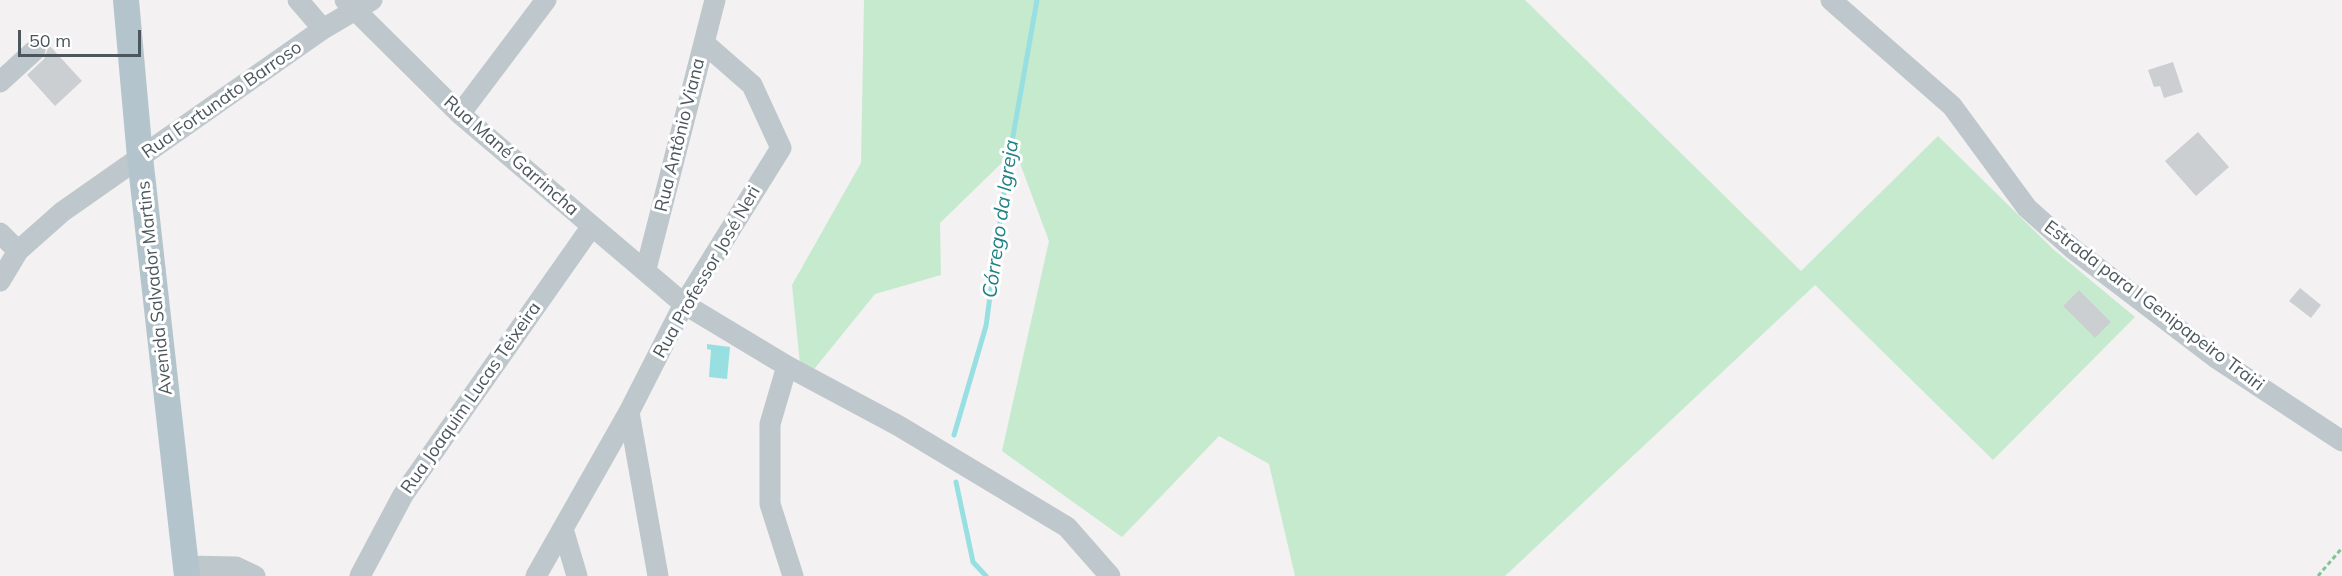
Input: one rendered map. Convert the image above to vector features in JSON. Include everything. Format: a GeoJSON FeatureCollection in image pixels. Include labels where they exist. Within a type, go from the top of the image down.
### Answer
{"type":"FeatureCollection","features":[{"type":"Feature","properties":{"kind":"main road","name":"Avenida Salvador Martins"},"geometry":{"type":"LineString","coordinates":[[126,0],[140,157],[187,571]]}},
{"type":"Feature","properties":{"kind":"street"},"geometry":{"type":"LineString","coordinates":[[298,0],[323,29]]}},
{"type":"Feature","properties":{"kind":"street"},"geometry":{"type":"LineString","coordinates":[[460,114],[546,0]]}},
{"type":"Feature","properties":{"kind":"street","name":"Rua Antônio Viana"},"geometry":{"type":"LineString","coordinates":[[646,269],[715,0]]}},
{"type":"Feature","properties":{"kind":"street","name":"Estrada para I Genipapeiro Trairi"},"geometry":{"type":"LineString","coordinates":[[1831,0],[1952,106],[2027,208],[2073,249],[2216,358],[2342,441]]}},
{"type":"Feature","properties":{"kind":"street","name":"Rua Fortunato Barroso"},"geometry":{"type":"LineString","coordinates":[[0,281],[18,251],[62,212],[358,3]]}},
{"type":"Feature","properties":{"kind":"street","name":"Rua Mané Garrincha"},"geometry":{"type":"LineString","coordinates":[[358,3],[460,114],[684,303],[787,366],[898,426],[1067,526],[1110,576]]}},
{"type":"Feature","properties":{"kind":"street","name":"Rua Professor José Neri"},"geometry":{"type":"LineString","coordinates":[[536,576],[629,412],[684,303],[781,148],[752,85],[704,43]]}},
{"type":"Feature","properties":{"kind":"street"},"geometry":{"type":"LineString","coordinates":[[0,82],[35,50]]}},
{"type":"Feature","properties":{"kind":"street","name":"Rua Joaquim Lucas Teixeira"},"geometry":{"type":"LineString","coordinates":[[360,576],[402,495],[592,226]]}},
{"type":"Feature","properties":{"kind":"street"},"geometry":{"type":"LineString","coordinates":[[0,232],[18,251]]}},
{"type":"Feature","properties":{"kind":"street"},"geometry":{"type":"LineString","coordinates":[[787,366],[771,423],[770,504],[793,576]]}},
{"type":"Feature","properties":{"kind":"street"},"geometry":{"type":"LineString","coordinates":[[629,412],[658,576]]}},
{"type":"Feature","properties":{"kind":"street"},"geometry":{"type":"LineString","coordinates":[[563,529],[577,576]]}},
{"type":"Feature","properties":{"kind":"street"},"geometry":{"type":"LineString","coordinates":[[187,571],[236,567],[255,576]]}},
{"type":"Feature","properties":{"kind":"path"},"geometry":{"type":"LineString","coordinates":[[2318,576],[2342,548]]}},
{"type":"Feature","properties":{"kind":"green space"},"geometry":{"type":"Polygon","coordinates":[[[864,0],[1525,0],[1801,271],[1938,136],[2053,249],[2135,317],[1993,460],[1815,285],[1505,576],[1295,576],[1269,464],[1219,436],[1122,537],[1002,451],[1049,241],[1015,150],[940,223],[941,275],[875,294],[802,384],[792,285],[861,163],[864,0]]]}},
{"type":"Feature","properties":{"kind":"water"},"geometry":{"type":"Polygon","coordinates":[[[707,344],[730,347],[727,379],[709,377],[711,350],[707,349],[707,344]]]}},
{"type":"Feature","properties":{"kind":"building"},"geometry":{"type":"Polygon","coordinates":[[[49,45],[82,81],[55,106],[27,75],[44,59],[49,45]]]}},
{"type":"Feature","properties":{"kind":"building"},"geometry":{"type":"Polygon","coordinates":[[[2173,62],[2183,92],[2164,98],[2160,86],[2154,87],[2148,70],[2173,62]]]}},
{"type":"Feature","properties":{"kind":"building"},"geometry":{"type":"Polygon","coordinates":[[[2198,132],[2229,167],[2196,196],[2165,161],[2198,132]]]}},
{"type":"Feature","properties":{"kind":"building"},"geometry":{"type":"Polygon","coordinates":[[[2300,288],[2321,305],[2311,318],[2289,301],[2300,288]]]}},
{"type":"Feature","properties":{"kind":"building"},"geometry":{"type":"Polygon","coordinates":[[[2079,290],[2111,322],[2095,338],[2063,306],[2079,290]]]}},
{"type":"Feature","properties":{"kind":"waterway","name":"Córrego da Igreja"},"geometry":{"type":"LineString","coordinates":[[954,435],[986,326],[1007,170],[1037,0]]}},
{"type":"Feature","properties":{"kind":"waterway","name":"Córrego da Igreja"},"geometry":{"type":"LineString","coordinates":[[956,482],[973,562],[986,576]]}}]}
